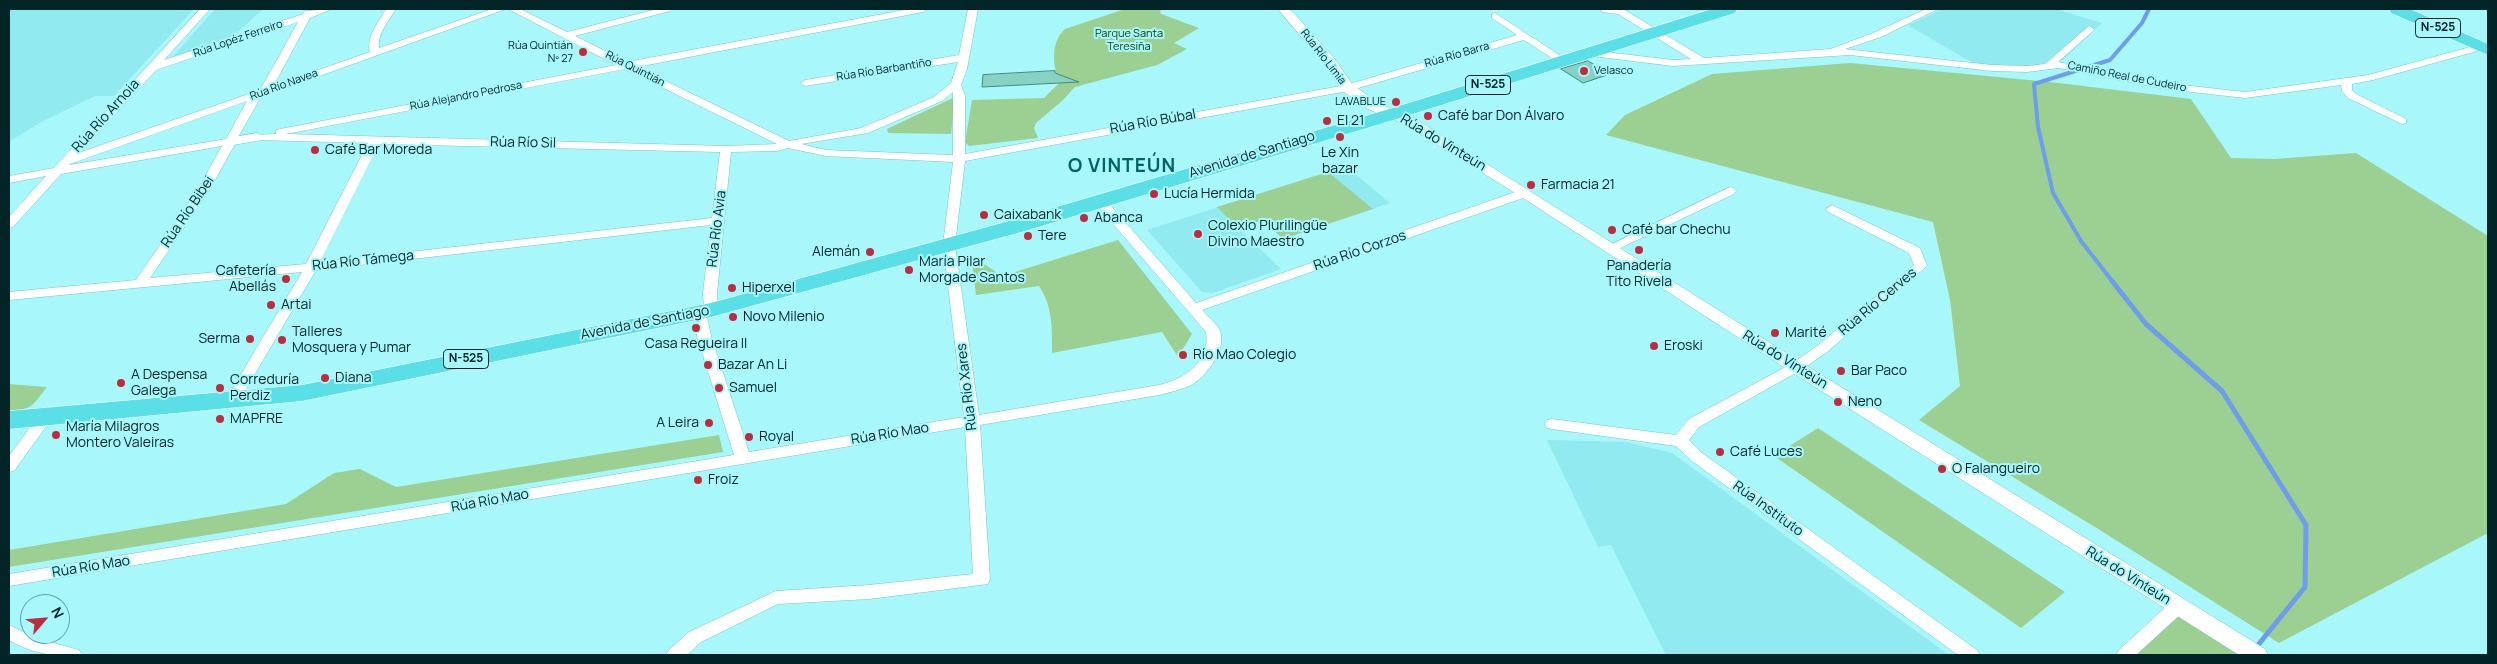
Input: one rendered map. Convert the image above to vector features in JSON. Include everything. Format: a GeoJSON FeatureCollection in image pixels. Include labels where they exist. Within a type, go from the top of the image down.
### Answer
{"type":"FeatureCollection","features":[{"type":"Feature","properties":{"kind":"highway","name":"N-525"},"geometry":{"type":"LineString","coordinates":[[1582,53],[1730,9]]}},
{"type":"Feature","properties":{"kind":"highway","name":"N-525"},"geometry":{"type":"LineString","coordinates":[[2397,9],[2486,48]]}},
{"type":"Feature","properties":{"kind":"highway","name":"Avenida de Santiago"},"geometry":{"type":"LineString","coordinates":[[9,420],[232,402],[318,390],[705,311],[778,293],[1100,201],[1492,84],[1582,53]]}},
{"type":"Feature","properties":{"kind":"street","name":"Rúa Río Arnoia"},"geometry":{"type":"LineString","coordinates":[[9,224],[205,9]]}},
{"type":"Feature","properties":{"kind":"street","name":"Rúa Lopéz Ferreiro"},"geometry":{"type":"LineString","coordinates":[[150,68],[308,12],[326,9]]}},
{"type":"Feature","properties":{"kind":"street"},"geometry":{"type":"LineString","coordinates":[[375,52],[373,45],[380,27],[391,9]]}},
{"type":"Feature","properties":{"kind":"street","name":"Rúa Río Navea"},"geometry":{"type":"LineString","coordinates":[[62,165],[375,52],[501,9]]}},
{"type":"Feature","properties":{"kind":"street","name":"Rúa Quintián"},"geometry":{"type":"LineString","coordinates":[[513,9],[756,131],[789,145]]}},
{"type":"Feature","properties":{"kind":"street"},"geometry":{"type":"LineString","coordinates":[[568,36],[667,9]]}},
{"type":"Feature","properties":{"kind":"street","name":"Rúa Alejandro Pedrosa"},"geometry":{"type":"LineString","coordinates":[[297,133],[626,65],[924,9]]}},
{"type":"Feature","properties":{"kind":"street"},"geometry":{"type":"LineString","coordinates":[[804,140],[864,131],[938,99],[956,85],[964,58],[973,9]]}},
{"type":"Feature","properties":{"kind":"street","name":"Rúa Río Limia"},"geometry":{"type":"LineString","coordinates":[[1284,9],[1330,61],[1348,88],[1373,106],[1393,114]]}},
{"type":"Feature","properties":{"kind":"street"},"geometry":{"type":"LineString","coordinates":[[1825,52],[1877,35],[1933,9]]}},
{"type":"Feature","properties":{"kind":"street"},"geometry":{"type":"LineString","coordinates":[[1605,10],[1620,11],[1704,62]]}},
{"type":"Feature","properties":{"kind":"street","name":"Rúa Río Bibei"},"geometry":{"type":"LineString","coordinates":[[141,282],[204,189],[308,12]]}},
{"type":"Feature","properties":{"kind":"street"},"geometry":{"type":"LineString","coordinates":[[1495,16],[1562,60]]}},
{"type":"Feature","properties":{"kind":"street"},"geometry":{"type":"LineString","coordinates":[[2050,64],[2089,29]]}},
{"type":"Feature","properties":{"kind":"street","name":"Rúa Río Barra"},"geometry":{"type":"LineString","coordinates":[[1348,88],[1525,36]]}},
{"type":"Feature","properties":{"kind":"street","name":"Camiño Real de Cudeiro"},"geometry":{"type":"LineString","coordinates":[[1582,53],[1610,54],[1661,63],[1704,62],[1825,52],[1860,53],[1992,68],[2027,69],[2050,64],[2165,86],[2244,95],[2346,82],[2486,48]]}},
{"type":"Feature","properties":{"kind":"street","name":"Rúa Río Barbantiño"},"geometry":{"type":"LineString","coordinates":[[805,82],[964,58]]}},
{"type":"Feature","properties":{"kind":"street"},"geometry":{"type":"LineString","coordinates":[[2346,82],[2346,91],[2352,96],[2402,120]]}},
{"type":"Feature","properties":{"kind":"street","name":"Rúa Río Xares"},"geometry":{"type":"LineString","coordinates":[[675,655],[695,637],[776,598],[869,592],[982,579],[972,421],[949,245],[959,159],[960,94],[956,85]]}},
{"type":"Feature","properties":{"kind":"street","name":"Rúa Río Búbal"},"geometry":{"type":"LineString","coordinates":[[959,159],[1348,88]]}},
{"type":"Feature","properties":{"kind":"street","name":"Rúa do Vinteún"},"geometry":{"type":"LineString","coordinates":[[1393,114],[1409,121],[1525,193],[1796,367],[2177,607]]}},
{"type":"Feature","properties":{"kind":"street","name":"Rúa Quintián"},"geometry":{"type":"LineString","coordinates":[[756,131],[804,140]]}},
{"type":"Feature","properties":{"kind":"street","name":"Rúa Río Sil"},"geometry":{"type":"LineString","coordinates":[[257,137],[297,133],[375,140],[726,149],[777,148],[804,140]]}},
{"type":"Feature","properties":{"kind":"street"},"geometry":{"type":"LineString","coordinates":[[9,179],[62,165],[257,137]]}},
{"type":"Feature","properties":{"kind":"street"},"geometry":{"type":"LineString","coordinates":[[232,402],[311,267],[375,140]]}},
{"type":"Feature","properties":{"kind":"street","name":"Rúa Río Sil"},"geometry":{"type":"LineString","coordinates":[[789,145],[826,153],[959,159]]}},
{"type":"Feature","properties":{"kind":"street","name":"Rúa Río Avia"},"geometry":{"type":"LineString","coordinates":[[726,149],[710,293],[705,311],[704,336],[742,459]]}},
{"type":"Feature","properties":{"kind":"street"},"geometry":{"type":"LineString","coordinates":[[1610,248],[1730,191]]}},
{"type":"Feature","properties":{"kind":"street","name":"Rúa Río Corzos"},"geometry":{"type":"LineString","coordinates":[[1194,308],[1525,193]]}},
{"type":"Feature","properties":{"kind":"street","name":"Rúa Río Mao"},"geometry":{"type":"LineString","coordinates":[[9,580],[972,421],[1180,384],[1195,375],[1214,346],[1215,338],[1213,331],[1100,201]]}},
{"type":"Feature","properties":{"kind":"street","name":"Rúa Río Cerves"},"geometry":{"type":"LineString","coordinates":[[1796,367],[1822,349],[1921,266],[1915,251],[1832,209]]}},
{"type":"Feature","properties":{"kind":"street","name":"Rúa Río Támega"},"geometry":{"type":"LineString","coordinates":[[9,296],[311,267],[718,221]]}},
{"type":"Feature","properties":{"kind":"street"},"geometry":{"type":"LineString","coordinates":[[1552,424],[1680,441],[1694,424],[1796,367]]}},
{"type":"Feature","properties":{"kind":"street"},"geometry":{"type":"LineString","coordinates":[[9,467],[44,418]]}},
{"type":"Feature","properties":{"kind":"street","name":"Rúa Instituto"},"geometry":{"type":"LineString","coordinates":[[1680,441],[1697,457],[1970,655]]}},
{"type":"Feature","properties":{"kind":"street"},"geometry":{"type":"LineString","coordinates":[[2125,655],[2177,607]]}},
{"type":"Feature","properties":{"kind":"street"},"geometry":{"type":"LineString","coordinates":[[2177,607],[2240,655]]}},
{"type":"Feature","properties":{"kind":"street"},"geometry":{"type":"LineString","coordinates":[[2177,607],[2257,655]]}},
{"type":"Feature","properties":{"kind":"street"},"geometry":{"type":"LineString","coordinates":[[9,632],[30,644],[73,655]]}},
{"type":"Feature","properties":{"kind":"shaded area"},"geometry":{"type":"Polygon","coordinates":[[[9,9],[194,9],[114,96],[95,96],[41,122],[9,142],[9,9]]]}},
{"type":"Feature","properties":{"kind":"shaded area"},"geometry":{"type":"Polygon","coordinates":[[[215,9],[263,9],[226,43],[170,60],[215,9]]]}},
{"type":"Feature","properties":{"kind":"shaded area"},"geometry":{"type":"Polygon","coordinates":[[[1943,9],[2056,9],[2102,23],[2063,60],[2031,66],[1976,65],[1908,25],[1943,9]]]}},
{"type":"Feature","properties":{"kind":"shaded area","name":"Colexio Plurilingüe Divino Maestro"},"geometry":{"type":"Polygon","coordinates":[[[1346,166],[1390,203],[1283,239],[1263,220],[1238,228],[1281,269],[1213,293],[1202,292],[1147,230],[1346,166]]]}},
{"type":"Feature","properties":{"kind":"shaded area"},"geometry":{"type":"Polygon","coordinates":[[[1547,440],[1626,442],[1672,453],[1949,655],[1666,655],[1611,545],[1598,547],[1547,440]]]}},
{"type":"Feature","properties":{"kind":"green space","name":"Parque Santa Teresiña"},"geometry":{"type":"Polygon","coordinates":[[[1125,9],[1165,9],[1160,11],[1161,14],[1199,28],[1174,43],[1187,49],[1157,65],[1075,87],[1036,123],[1034,128],[1038,138],[969,146],[965,142],[972,100],[1044,98],[1059,83],[1055,69],[1054,54],[1057,41],[1065,29],[1125,9]]]}},
{"type":"Feature","properties":{"kind":"green space"},"geometry":{"type":"Polygon","coordinates":[[[1850,63],[2050,82],[2191,99],[2231,158],[2274,159],[2356,153],[2488,236],[2488,533],[2279,643],[2095,527],[1919,420],[1960,386],[1950,300],[1933,222],[1606,135],[1625,115],[1712,74],[1850,63]]]}},
{"type":"Feature","properties":{"kind":"green space"},"geometry":{"type":"Polygon","coordinates":[[[955,97],[951,134],[888,133],[887,129],[955,97]]]}},
{"type":"Feature","properties":{"kind":"green space"},"geometry":{"type":"Polygon","coordinates":[[[1328,172],[1373,209],[1283,239],[1263,220],[1238,228],[1217,207],[1328,172]]]}},
{"type":"Feature","properties":{"kind":"green space"},"geometry":{"type":"Polygon","coordinates":[[[1118,240],[1192,334],[1178,357],[1162,332],[1052,353],[1052,326],[1049,310],[1044,294],[1039,286],[976,295],[971,255],[1002,276],[1118,240]]]}},
{"type":"Feature","properties":{"kind":"green space"},"geometry":{"type":"Polygon","coordinates":[[[9,384],[47,387],[27,408],[9,411],[9,384]]]}},
{"type":"Feature","properties":{"kind":"green space"},"geometry":{"type":"Polygon","coordinates":[[[1818,428],[2065,592],[2021,628],[1774,456],[1818,428]]]}},
{"type":"Feature","properties":{"kind":"green space"},"geometry":{"type":"Polygon","coordinates":[[[719,435],[723,452],[9,567],[9,550],[286,504],[334,473],[360,469],[396,487],[719,435]]]}},
{"type":"Feature","properties":{"kind":"green space"},"geometry":{"type":"Polygon","coordinates":[[[2177,607],[2240,655],[2125,655],[2177,607]]]}},
{"type":"Feature","properties":{"kind":"building","name":"Velasco"},"geometry":{"type":"Polygon","coordinates":[[[1588,61],[1610,74],[1583,83],[1561,69],[1588,61]]]}},
{"type":"Feature","properties":{"kind":"building"},"geometry":{"type":"Polygon","coordinates":[[[1055,71],[1055,73],[1079,82],[982,87],[983,75],[1055,71]]]}},
{"type":"Feature","properties":{"kind":"waterway"},"geometry":{"type":"LineString","coordinates":[[2113,282],[2081,241],[2053,193],[2038,127],[2034,84],[2110,60],[2142,23],[2149,9]]}},
{"type":"Feature","properties":{"kind":"waterway"},"geometry":{"type":"LineString","coordinates":[[2112,281],[2146,324],[2222,391],[2306,525],[2305,587],[2250,655]]}},
{"type":"Feature","properties":{"kind":"place","name":"Rúa Quintián Nº 27"},"geometry":{"type":"Point","coordinates":[583,52]}},
{"type":"Feature","properties":{"kind":"place","name":"Velasco"},"geometry":{"type":"Point","coordinates":[1584,71]}},
{"type":"Feature","properties":{"kind":"place","name":"LAVABLUE"},"geometry":{"type":"Point","coordinates":[1396,102]}},
{"type":"Feature","properties":{"kind":"place","name":"Café bar Don Álvaro"},"geometry":{"type":"Point","coordinates":[1428,116]}},
{"type":"Feature","properties":{"kind":"place","name":"El 21"},"geometry":{"type":"Point","coordinates":[1327,121]}},
{"type":"Feature","properties":{"kind":"place","name":"Le Xin bazar"},"geometry":{"type":"Point","coordinates":[1340,137]}},
{"type":"Feature","properties":{"kind":"place","name":"Café Bar Moreda"},"geometry":{"type":"Point","coordinates":[315,150]}},
{"type":"Feature","properties":{"kind":"place","name":"Farmacia 21"},"geometry":{"type":"Point","coordinates":[1531,185]}},
{"type":"Feature","properties":{"kind":"place","name":"Lucía Hermida"},"geometry":{"type":"Point","coordinates":[1154,194]}},
{"type":"Feature","properties":{"kind":"place","name":"Caixabank"},"geometry":{"type":"Point","coordinates":[984,215]}},
{"type":"Feature","properties":{"kind":"place","name":"Abanca"},"geometry":{"type":"Point","coordinates":[1084,218]}},
{"type":"Feature","properties":{"kind":"place","name":"Café bar Chechu"},"geometry":{"type":"Point","coordinates":[1612,230]}},
{"type":"Feature","properties":{"kind":"place","name":"Colexio Plurilingüe Divino Maestro"},"geometry":{"type":"Point","coordinates":[1198,234]}},
{"type":"Feature","properties":{"kind":"place","name":"Tere"},"geometry":{"type":"Point","coordinates":[1028,236]}},
{"type":"Feature","properties":{"kind":"place","name":"Panadería Tito Rivela"},"geometry":{"type":"Point","coordinates":[1639,250]}},
{"type":"Feature","properties":{"kind":"place","name":"Alemán"},"geometry":{"type":"Point","coordinates":[870,252]}},
{"type":"Feature","properties":{"kind":"place","name":"María Pilar Morgade Santos"},"geometry":{"type":"Point","coordinates":[909,270]}},
{"type":"Feature","properties":{"kind":"place","name":"Cafetería Abellás"},"geometry":{"type":"Point","coordinates":[286,279]}},
{"type":"Feature","properties":{"kind":"place","name":"Hiperxel"},"geometry":{"type":"Point","coordinates":[732,288]}},
{"type":"Feature","properties":{"kind":"place","name":"Artai"},"geometry":{"type":"Point","coordinates":[271,305]}},
{"type":"Feature","properties":{"kind":"place","name":"Novo Milenio"},"geometry":{"type":"Point","coordinates":[733,317]}},
{"type":"Feature","properties":{"kind":"place","name":"Casa Regueira II"},"geometry":{"type":"Point","coordinates":[696,328]}},
{"type":"Feature","properties":{"kind":"place","name":"Marité"},"geometry":{"type":"Point","coordinates":[1775,333]}},
{"type":"Feature","properties":{"kind":"place","name":"Serma"},"geometry":{"type":"Point","coordinates":[250,339]}},
{"type":"Feature","properties":{"kind":"place","name":"Talleres Mosquera y Pumar"},"geometry":{"type":"Point","coordinates":[282,340]}},
{"type":"Feature","properties":{"kind":"place","name":"Eroski"},"geometry":{"type":"Point","coordinates":[1654,346]}},
{"type":"Feature","properties":{"kind":"place","name":"Río Mao Colegio"},"geometry":{"type":"Point","coordinates":[1183,355]}},
{"type":"Feature","properties":{"kind":"place","name":"Bazar An Li"},"geometry":{"type":"Point","coordinates":[708,365]}},
{"type":"Feature","properties":{"kind":"place","name":"Bar Paco"},"geometry":{"type":"Point","coordinates":[1841,371]}},
{"type":"Feature","properties":{"kind":"place","name":"Diana"},"geometry":{"type":"Point","coordinates":[325,378]}},
{"type":"Feature","properties":{"kind":"place","name":"A Despensa Galega"},"geometry":{"type":"Point","coordinates":[121,383]}},
{"type":"Feature","properties":{"kind":"place","name":"Correduría Perdiz"},"geometry":{"type":"Point","coordinates":[220,388]}},
{"type":"Feature","properties":{"kind":"place","name":"Samuel"},"geometry":{"type":"Point","coordinates":[719,388]}},
{"type":"Feature","properties":{"kind":"place","name":"Neno"},"geometry":{"type":"Point","coordinates":[1838,402]}},
{"type":"Feature","properties":{"kind":"place","name":"MAPFRE"},"geometry":{"type":"Point","coordinates":[220,419]}},
{"type":"Feature","properties":{"kind":"place","name":"A Leira"},"geometry":{"type":"Point","coordinates":[709,423]}},
{"type":"Feature","properties":{"kind":"place","name":"María Milagros Montero Valeiras"},"geometry":{"type":"Point","coordinates":[56,435]}},
{"type":"Feature","properties":{"kind":"place","name":"Royal"},"geometry":{"type":"Point","coordinates":[749,437]}},
{"type":"Feature","properties":{"kind":"place","name":"Café Luces"},"geometry":{"type":"Point","coordinates":[1720,452]}},
{"type":"Feature","properties":{"kind":"place","name":"O Falangueiro"},"geometry":{"type":"Point","coordinates":[1942,469]}},
{"type":"Feature","properties":{"kind":"place","name":"Froiz"},"geometry":{"type":"Point","coordinates":[698,480]}},
{"type":"Feature","properties":{"kind":"district","name":"O VINTEÚN"},"geometry":{"type":"Point","coordinates":[1122,167]}}]}
